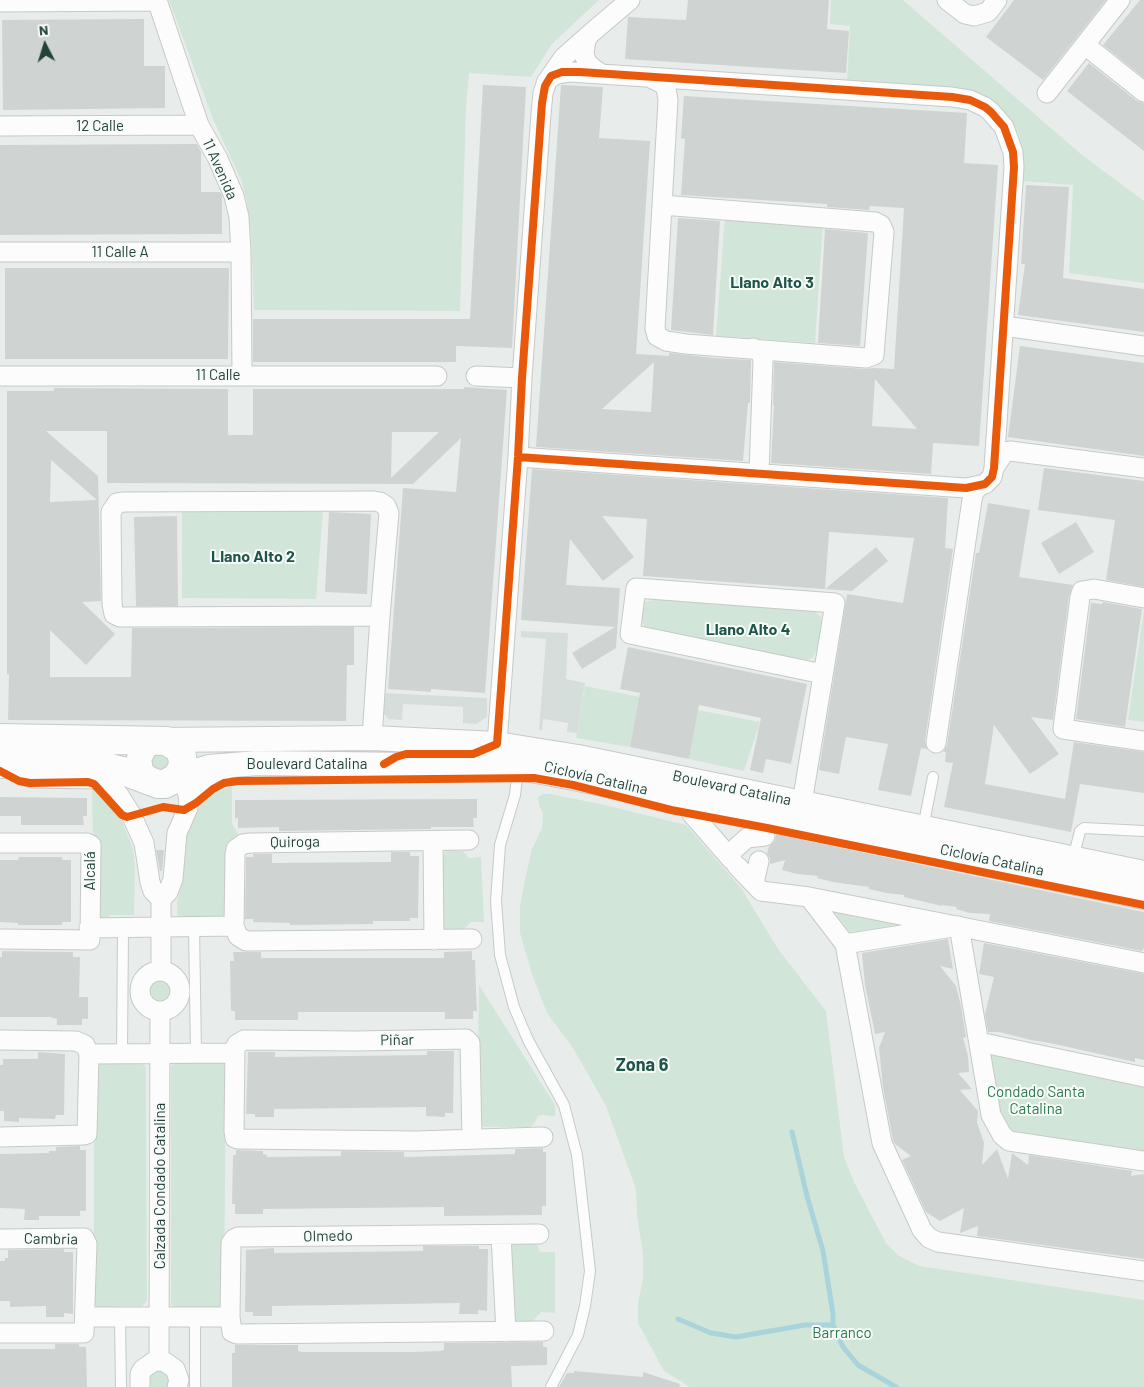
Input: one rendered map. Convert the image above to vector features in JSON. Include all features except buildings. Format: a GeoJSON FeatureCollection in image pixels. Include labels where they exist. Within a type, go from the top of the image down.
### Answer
{"type":"FeatureCollection","features":[{"type":"Feature","properties":{"kind":"main road"},"geometry":{"type":"LineString","coordinates":[[1,756],[80,752],[160,740],[167,741],[179,749],[182,756],[183,788],[158,784],[142,772],[102,766],[80,752]]}},
{"type":"Feature","properties":{"kind":"street"},"geometry":{"type":"LineString","coordinates":[[0,2],[157,0]]}},
{"type":"Feature","properties":{"kind":"street","name":"11 Avenida"},"geometry":{"type":"LineString","coordinates":[[157,0],[199,126],[218,159],[234,196],[239,217],[242,375]]}},
{"type":"Feature","properties":{"kind":"street"},"geometry":{"type":"LineString","coordinates":[[384,764],[406,754],[473,754],[497,744],[543,93],[547,81],[564,57],[630,0]]}},
{"type":"Feature","properties":{"kind":"street"},"geometry":{"type":"LineString","coordinates":[[946,0],[965,14],[974,16],[988,12],[997,0]]}},
{"type":"Feature","properties":{"kind":"street"},"geometry":{"type":"LineString","coordinates":[[1047,93],[1120,0]]}},
{"type":"Feature","properties":{"kind":"street"},"geometry":{"type":"LineString","coordinates":[[590,34],[585,45],[585,59],[590,67],[602,74]]}},
{"type":"Feature","properties":{"kind":"street"},"geometry":{"type":"LineString","coordinates":[[1085,45],[1144,92]]}},
{"type":"Feature","properties":{"kind":"street"},"geometry":{"type":"LineString","coordinates":[[547,81],[551,76],[562,72],[952,97],[970,100],[985,107],[1004,127],[1013,152],[1014,167],[994,468],[992,477],[974,491],[972,500],[936,743]]}},
{"type":"Feature","properties":{"kind":"street"},"geometry":{"type":"LineString","coordinates":[[646,76],[659,80],[663,84],[666,88],[668,100],[654,328],[657,336],[666,342],[673,343],[866,358],[874,354],[884,232],[881,225],[875,222],[662,205]]}},
{"type":"Feature","properties":{"kind":"street","name":"12 Calle"},"geometry":{"type":"LineString","coordinates":[[0,126],[199,126]]}},
{"type":"Feature","properties":{"kind":"street","name":"11 Calle A"},"geometry":{"type":"LineString","coordinates":[[0,252],[240,252]]}},
{"type":"Feature","properties":{"kind":"street"},"geometry":{"type":"LineString","coordinates":[[1004,326],[1144,346]]}},
{"type":"Feature","properties":{"kind":"street"},"geometry":{"type":"LineString","coordinates":[[753,348],[761,353],[763,362],[759,473]]}},
{"type":"Feature","properties":{"kind":"street","name":"11 Calle"},"geometry":{"type":"LineString","coordinates":[[0,376],[437,376]]}},
{"type":"Feature","properties":{"kind":"street"},"geometry":{"type":"LineString","coordinates":[[476,376],[522,378]]}},
{"type":"Feature","properties":{"kind":"street"},"geometry":{"type":"LineString","coordinates":[[994,468],[1004,453],[1010,450],[1144,468]]}},
{"type":"Feature","properties":{"kind":"street"},"geometry":{"type":"LineString","coordinates":[[518,457],[957,487],[973,488],[980,486]]}},
{"type":"Feature","properties":{"kind":"street"},"geometry":{"type":"LineString","coordinates":[[372,738],[388,513],[386,506],[380,502],[124,502],[117,503],[111,512],[112,604],[114,614],[120,617],[380,616]]}},
{"type":"Feature","properties":{"kind":"street"},"geometry":{"type":"LineString","coordinates":[[802,803],[835,603],[636,588],[630,634],[823,674]]}},
{"type":"Feature","properties":{"kind":"street"},"geometry":{"type":"LineString","coordinates":[[1144,598],[1094,589],[1082,591],[1063,729],[1144,741]]}},
{"type":"Feature","properties":{"kind":"street","name":"Boulevard Catalina"},"geometry":{"type":"LineString","coordinates":[[160,740],[372,738],[497,744],[578,757],[1144,873]]}},
{"type":"Feature","properties":{"kind":"street"},"geometry":{"type":"LineString","coordinates":[[132,814],[130,796],[142,772],[146,746],[160,740]]}},
{"type":"Feature","properties":{"kind":"street"},"geometry":{"type":"LineString","coordinates":[[1,756],[22,775],[34,778],[98,779],[110,785],[119,795],[132,814],[145,849],[150,882],[153,891],[160,899],[161,971]]}},
{"type":"Feature","properties":{"kind":"street","name":"Boulevard Catalina"},"geometry":{"type":"LineString","coordinates":[[183,788],[209,768],[236,764],[294,762],[520,768],[686,801],[764,842],[1144,897]]}},
{"type":"Feature","properties":{"kind":"street"},"geometry":{"type":"LineString","coordinates":[[160,899],[168,892],[173,879],[177,833],[188,810],[183,788]]}},
{"type":"Feature","properties":{"kind":"street"},"geometry":{"type":"LineString","coordinates":[[686,801],[692,814],[761,891],[810,897],[1144,963]]}},
{"type":"Feature","properties":{"kind":"street"},"geometry":{"type":"LineString","coordinates":[[732,860],[747,838],[764,842],[754,883]]}},
{"type":"Feature","properties":{"kind":"street","name":"Quiroga"},"geometry":{"type":"LineString","coordinates":[[234,926],[234,861],[236,849],[242,844],[470,840]]}},
{"type":"Feature","properties":{"kind":"street"},"geometry":{"type":"LineString","coordinates":[[433,841],[434,940]]}},
{"type":"Feature","properties":{"kind":"street","name":"Alcalá"},"geometry":{"type":"LineString","coordinates":[[0,843],[90,843],[90,928]]}},
{"type":"Feature","properties":{"kind":"street"},"geometry":{"type":"LineString","coordinates":[[145,849],[175,848]]}},
{"type":"Feature","properties":{"kind":"street"},"geometry":{"type":"LineString","coordinates":[[810,897],[845,944],[882,1143],[922,1230],[938,1242],[1144,1271]]}},
{"type":"Feature","properties":{"kind":"street"},"geometry":{"type":"LineString","coordinates":[[0,939],[90,940],[90,928],[234,926],[238,936],[246,941],[472,939]]}},
{"type":"Feature","properties":{"kind":"street"},"geometry":{"type":"LineString","coordinates":[[845,944],[959,926]]}},
{"type":"Feature","properties":{"kind":"street"},"geometry":{"type":"LineString","coordinates":[[959,926],[991,1115],[1002,1135],[1009,1141],[1144,1161]]}},
{"type":"Feature","properties":{"kind":"street"},"geometry":{"type":"LineString","coordinates":[[161,971],[172,975],[180,991],[179,998],[175,1004],[170,1008],[160,1011],[150,1008],[145,1004],[140,991],[141,985],[149,975],[161,971]]}},
{"type":"Feature","properties":{"kind":"street","name":"Calzada Condado Catalina"},"geometry":{"type":"LineString","coordinates":[[159,1361],[160,1011]]}},
{"type":"Feature","properties":{"kind":"street","name":"Piñar"},"geometry":{"type":"LineString","coordinates":[[234,1053],[237,1044],[244,1040],[357,1041],[466,1039],[470,1043],[472,1139]]}},
{"type":"Feature","properties":{"kind":"street"},"geometry":{"type":"LineString","coordinates":[[0,1040],[76,1041],[85,1045],[89,1054],[87,1134],[84,1136],[0,1137]]}},
{"type":"Feature","properties":{"kind":"street"},"geometry":{"type":"LineString","coordinates":[[978,1042],[1144,1077]]}},
{"type":"Feature","properties":{"kind":"street"},"geometry":{"type":"LineString","coordinates":[[89,1054],[234,1053],[234,1131],[235,1138],[238,1140],[416,1141],[543,1137]]}},
{"type":"Feature","properties":{"kind":"street","name":"Olmedo"},"geometry":{"type":"LineString","coordinates":[[230,1317],[231,1243],[238,1237],[540,1234]]}},
{"type":"Feature","properties":{"kind":"street"},"geometry":{"type":"LineString","coordinates":[[501,1235],[506,1332]]}},
{"type":"Feature","properties":{"kind":"street","name":"Cambria"},"geometry":{"type":"LineString","coordinates":[[0,1238],[84,1238],[87,1244],[85,1331],[81,1334],[0,1333]]}},
{"type":"Feature","properties":{"kind":"street"},"geometry":{"type":"LineString","coordinates":[[85,1317],[230,1317],[232,1332],[237,1334],[544,1331]]}},
{"type":"Feature","properties":{"kind":"street"},"geometry":{"type":"LineString","coordinates":[[140,1387],[140,1374],[143,1369],[153,1362],[159,1361],[175,1369],[179,1380],[177,1387]]}},
{"type":"Feature","properties":{"kind":"lane"},"geometry":{"type":"LineString","coordinates":[[520,768],[516,778],[515,795],[500,845],[496,901],[500,955],[518,1016],[528,1040],[564,1105],[577,1155],[590,1271],[585,1306],[578,1335],[551,1387]]}},
{"type":"Feature","properties":{"kind":"lane"},"geometry":{"type":"LineString","coordinates":[[923,828],[933,777]]}},
{"type":"Feature","properties":{"kind":"lane"},"geometry":{"type":"LineString","coordinates":[[1073,859],[1080,831],[1084,828],[1144,831]]}},
{"type":"Feature","properties":{"kind":"lane"},"geometry":{"type":"LineString","coordinates":[[194,927],[196,1053]]}},
{"type":"Feature","properties":{"kind":"lane"},"geometry":{"type":"LineString","coordinates":[[122,1054],[123,928]]}},
{"type":"Feature","properties":{"kind":"lane"},"geometry":{"type":"LineString","coordinates":[[120,1317],[121,1387]]}},
{"type":"Feature","properties":{"kind":"lane"},"geometry":{"type":"LineString","coordinates":[[195,1387],[196,1317]]}},
{"type":"Feature","properties":{"kind":"shaded area"},"geometry":{"type":"Polygon","coordinates":[[[521,631],[568,633],[566,679],[585,683],[577,733],[567,732],[568,723],[543,719],[542,730],[539,730],[546,639],[521,637],[521,631]]]}},
{"type":"Feature","properties":{"kind":"shaded area"},"geometry":{"type":"Polygon","coordinates":[[[382,693],[487,698],[487,717],[476,724],[463,723],[463,707],[403,704],[402,720],[388,719],[382,711],[382,693]]]}},
{"type":"Feature","properties":{"kind":"green space"},"geometry":{"type":"Polygon","coordinates":[[[169,0],[599,0],[552,44],[531,77],[469,73],[466,107],[460,311],[254,310],[251,233],[242,182],[213,119],[169,0]]]}},
{"type":"Feature","properties":{"kind":"green space"},"geometry":{"type":"Polygon","coordinates":[[[831,0],[903,0],[1082,155],[1144,201],[1144,283],[1069,273],[1073,185],[1022,181],[1022,155],[1018,133],[1003,111],[984,96],[961,89],[847,82],[850,26],[830,24],[831,0]]]}},
{"type":"Feature","properties":{"kind":"green space"},"geometry":{"type":"Polygon","coordinates":[[[725,216],[823,223],[815,343],[716,336],[725,216]]]}},
{"type":"Feature","properties":{"kind":"green space"},"geometry":{"type":"Polygon","coordinates":[[[323,510],[316,599],[182,598],[182,512],[323,510]]]}},
{"type":"Feature","properties":{"kind":"green space"},"geometry":{"type":"Polygon","coordinates":[[[658,599],[814,611],[821,617],[822,621],[818,648],[812,658],[804,661],[646,629],[641,620],[642,607],[645,602],[658,599]]]}},
{"type":"Feature","properties":{"kind":"green space"},"geometry":{"type":"Polygon","coordinates":[[[1144,609],[1144,722],[1128,720],[1144,609]]]}},
{"type":"Feature","properties":{"kind":"green space"},"geometry":{"type":"Polygon","coordinates":[[[585,686],[640,697],[630,747],[576,738],[585,686]]]}},
{"type":"Feature","properties":{"kind":"green space"},"geometry":{"type":"Polygon","coordinates":[[[698,710],[760,722],[744,771],[689,759],[698,710]]]}},
{"type":"Feature","properties":{"kind":"green space"},"geometry":{"type":"Polygon","coordinates":[[[156,753],[168,754],[171,766],[159,772],[151,765],[151,758],[156,753]]]}},
{"type":"Feature","properties":{"kind":"green space"},"geometry":{"type":"Polygon","coordinates":[[[232,786],[232,824],[241,839],[225,916],[219,920],[180,920],[177,903],[183,875],[184,837],[197,808],[207,797],[232,786]]]}},
{"type":"Feature","properties":{"kind":"green space"},"geometry":{"type":"Polygon","coordinates":[[[92,787],[104,797],[120,816],[133,849],[135,868],[134,915],[109,915],[109,920],[101,920],[94,915],[92,787]]]}},
{"type":"Feature","properties":{"kind":"green space","name":"Barranco"},"geometry":{"type":"Polygon","coordinates":[[[543,794],[605,805],[686,825],[741,888],[778,949],[826,1011],[844,1157],[854,1182],[886,1243],[899,1256],[919,1266],[1144,1300],[1144,1387],[690,1387],[664,1371],[638,1323],[638,1303],[643,1278],[643,1253],[637,1216],[636,1189],[606,1106],[573,1048],[547,1013],[532,974],[520,933],[520,906],[526,875],[532,849],[542,828],[543,813],[538,797],[543,794]]]}},
{"type":"Feature","properties":{"kind":"green space"},"geometry":{"type":"Polygon","coordinates":[[[448,850],[463,851],[469,858],[481,857],[484,922],[471,922],[461,933],[442,930],[442,855],[448,850]]]}},
{"type":"Feature","properties":{"kind":"green space"},"geometry":{"type":"Polygon","coordinates":[[[833,906],[913,927],[856,935],[849,932],[836,914],[833,906]]]}},
{"type":"Feature","properties":{"kind":"green space"},"geometry":{"type":"Polygon","coordinates":[[[160,976],[166,977],[174,985],[174,997],[166,1005],[160,1006],[154,1005],[146,997],[145,991],[146,985],[154,977],[160,976]]]}},
{"type":"Feature","properties":{"kind":"green space"},"geometry":{"type":"Polygon","coordinates":[[[479,985],[555,1105],[555,1116],[538,1116],[530,1127],[484,1127],[477,1122],[479,985]]]}},
{"type":"Feature","properties":{"kind":"green space","name":"Condado Santa Catalina"},"geometry":{"type":"Polygon","coordinates":[[[993,1053],[1144,1085],[1144,1156],[1012,1135],[999,1112],[989,1056],[993,1053]]]}},
{"type":"Feature","properties":{"kind":"green space"},"geometry":{"type":"Polygon","coordinates":[[[176,1061],[222,1061],[226,1065],[224,1303],[220,1308],[176,1308],[171,1305],[171,1066],[176,1061]]]}},
{"type":"Feature","properties":{"kind":"green space"},"geometry":{"type":"Polygon","coordinates":[[[99,1063],[142,1063],[146,1068],[147,1301],[142,1306],[96,1307],[94,1301],[94,1103],[96,1069],[99,1063]]]}},
{"type":"Feature","properties":{"kind":"green space"},"geometry":{"type":"Polygon","coordinates":[[[513,1242],[533,1242],[537,1245],[540,1252],[555,1252],[555,1313],[541,1312],[532,1322],[523,1323],[513,1319],[510,1246],[513,1242]]]}},
{"type":"Feature","properties":{"kind":"green space"},"geometry":{"type":"Polygon","coordinates":[[[166,1367],[172,1387],[146,1387],[145,1374],[166,1367]]]}},
{"type":"Feature","properties":{"kind":"waterway"},"geometry":{"type":"LineString","coordinates":[[792,1132],[807,1196],[823,1251],[833,1325],[843,1347],[858,1365],[896,1387]]}},
{"type":"Feature","properties":{"kind":"waterway"},"geometry":{"type":"LineString","coordinates":[[678,1319],[711,1333],[736,1337],[805,1325],[833,1325]]}},
{"type":"Feature","properties":{"kind":"cycle path"},"geometry":{"type":"LineString","coordinates":[[384,764],[406,754],[473,754],[497,744],[542,103],[545,86],[551,76],[562,72],[580,72],[952,97],[970,100],[985,107],[1004,127],[1013,152],[1014,167],[994,468],[992,477],[985,484],[966,488],[518,457]]}},
{"type":"Feature","properties":{"kind":"cycle path","name":"Ciclovía Catalina"},"geometry":{"type":"LineString","coordinates":[[0,771],[19,781],[30,783],[88,782],[94,784],[122,815],[127,817],[163,807],[184,810],[224,783],[238,781],[534,778],[573,785],[671,810],[1144,905]]}},
{"type":"Feature","properties":{"kind":"district","name":"Llano Alto 3"},"geometry":{"type":"Point","coordinates":[772,283]}},
{"type":"Feature","properties":{"kind":"district","name":"Llano Alto 2"},"geometry":{"type":"Point","coordinates":[253,557]}},
{"type":"Feature","properties":{"kind":"district","name":"Llano Alto 4"},"geometry":{"type":"Point","coordinates":[748,630]}},
{"type":"Feature","properties":{"kind":"district","name":"Zona 6"},"geometry":{"type":"Point","coordinates":[642,1065]}}]}
